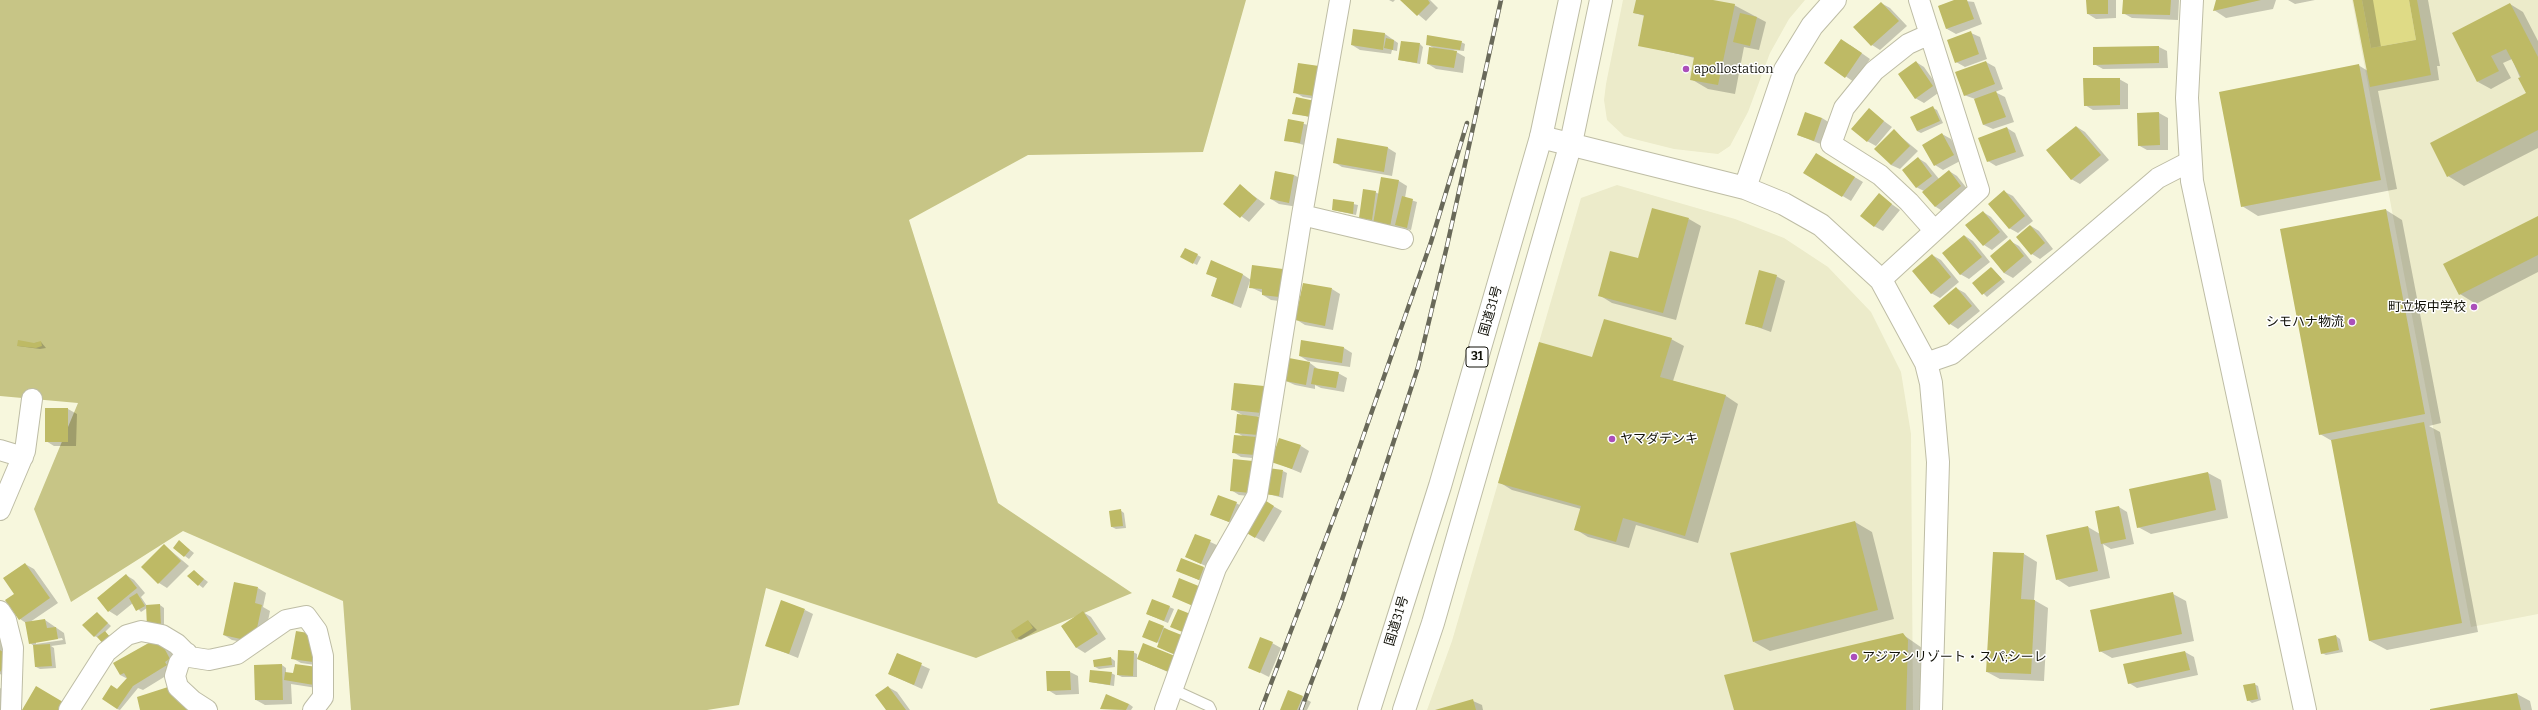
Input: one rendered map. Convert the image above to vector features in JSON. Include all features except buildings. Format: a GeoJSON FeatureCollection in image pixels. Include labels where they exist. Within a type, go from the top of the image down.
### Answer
{"type":"FeatureCollection","features":[{"type":"Feature","properties":{"kind":"main road","name":"国道31号"},"geometry":{"type":"LineString","coordinates":[[1369,710],[1440,486],[1541,136],[1570,0]]}},
{"type":"Feature","properties":{"kind":"main road","name":"31"},"geometry":{"type":"LineString","coordinates":[[1404,710],[1433,623],[1570,143],[1601,0]]}},
{"type":"Feature","properties":{"kind":"main road"},"geometry":{"type":"LineString","coordinates":[[1745,188],[1785,70],[1812,26],[1835,0]]}},
{"type":"Feature","properties":{"kind":"main road"},"geometry":{"type":"LineString","coordinates":[[2192,0],[2187,98],[2192,181],[2305,710]]}},
{"type":"Feature","properties":{"kind":"main road"},"geometry":{"type":"LineString","coordinates":[[1541,136],[1745,188],[1784,204],[1821,225],[1881,280],[1926,363],[1931,384],[1938,462],[1930,710]]}},
{"type":"Feature","properties":{"kind":"street"},"geometry":{"type":"LineString","coordinates":[[1165,710],[1216,568],[1257,496],[1302,215],[1340,0]]}},
{"type":"Feature","properties":{"kind":"street"},"geometry":{"type":"LineString","coordinates":[[1881,280],[1979,190],[1920,0]]}},
{"type":"Feature","properties":{"kind":"street"},"geometry":{"type":"LineString","coordinates":[[1930,34],[1908,44],[1874,71],[1844,108],[1831,144],[1880,176],[1909,202],[1934,230]]}},
{"type":"Feature","properties":{"kind":"street"},"geometry":{"type":"LineString","coordinates":[[1926,363],[1952,354],[2158,178],[2191,161]]}},
{"type":"Feature","properties":{"kind":"street"},"geometry":{"type":"LineString","coordinates":[[1302,215],[1403,239]]}},
{"type":"Feature","properties":{"kind":"street"},"geometry":{"type":"LineString","coordinates":[[0,510],[23,457],[32,399]]}},
{"type":"Feature","properties":{"kind":"street"},"geometry":{"type":"LineString","coordinates":[[0,450],[23,457]]}},
{"type":"Feature","properties":{"kind":"street"},"geometry":{"type":"LineString","coordinates":[[0,611],[6,620],[13,648],[11,710]]}},
{"type":"Feature","properties":{"kind":"street"},"geometry":{"type":"LineString","coordinates":[[69,710],[106,652],[127,635],[141,631],[162,635],[177,644],[190,657],[209,660],[237,654],[286,620],[306,616],[318,631],[323,656],[323,697],[313,710]]}},
{"type":"Feature","properties":{"kind":"street"},"geometry":{"type":"LineString","coordinates":[[187,653],[179,663],[175,676],[178,687],[193,701],[207,710]]}},
{"type":"Feature","properties":{"kind":"lane"},"geometry":{"type":"LineString","coordinates":[[1172,689],[1209,706],[1211,710]]}},
{"type":"Feature","properties":{"kind":"shaded area"},"geometry":{"type":"Polygon","coordinates":[[[0,0],[1246,0],[1203,152],[1028,155],[909,220],[998,503],[1132,593],[976,658],[766,588],[739,705],[707,710],[351,710],[343,601],[183,531],[71,602],[34,509],[78,403],[0,396],[0,0]]]}},
{"type":"Feature","properties":{"kind":"shaded area","name":"apollostation"},"geometry":{"type":"Polygon","coordinates":[[[1623,0],[1805,0],[1789,19],[1770,53],[1748,112],[1730,146],[1718,154],[1674,149],[1624,136],[1607,120],[1604,100],[1606,84],[1623,0]]]}},
{"type":"Feature","properties":{"kind":"shaded area","name":"町立坂中学校"},"geometry":{"type":"Polygon","coordinates":[[[2352,0],[2538,0],[2538,614],[2471,627],[2352,0]]]}},
{"type":"Feature","properties":{"kind":"shaded area"},"geometry":{"type":"Polygon","coordinates":[[[2362,0],[2409,0],[2416,40],[2371,48],[2362,0]]]}},
{"type":"Feature","properties":{"kind":"shaded area"},"geometry":{"type":"Polygon","coordinates":[[[1617,185],[1735,219],[1784,238],[1828,267],[1871,312],[1901,372],[1911,434],[1913,710],[1427,710],[1452,641],[1581,198],[1617,185]]]}},
{"type":"Feature","properties":{"kind":"railway"},"geometry":{"type":"LineString","coordinates":[[1301,710],[1342,600],[1418,367],[1447,246],[1501,0]]}},
{"type":"Feature","properties":{"kind":"railway"},"geometry":{"type":"LineString","coordinates":[[1261,710],[1348,480],[1431,242],[1467,123]]}},
{"type":"Feature","properties":{"kind":"place","name":"apollostation"},"geometry":{"type":"Point","coordinates":[1686,69]}},
{"type":"Feature","properties":{"kind":"place","name":"町立坂中学校"},"geometry":{"type":"Point","coordinates":[2474,307]}},
{"type":"Feature","properties":{"kind":"place","name":"シモハナ物流"},"geometry":{"type":"Point","coordinates":[2352,322]}},
{"type":"Feature","properties":{"kind":"place","name":"ヤマダデンキ"},"geometry":{"type":"Point","coordinates":[1612,439]}},
{"type":"Feature","properties":{"kind":"place","name":"アジアンリゾート・スパ;シーレ"},"geometry":{"type":"Point","coordinates":[1854,657]}}]}
